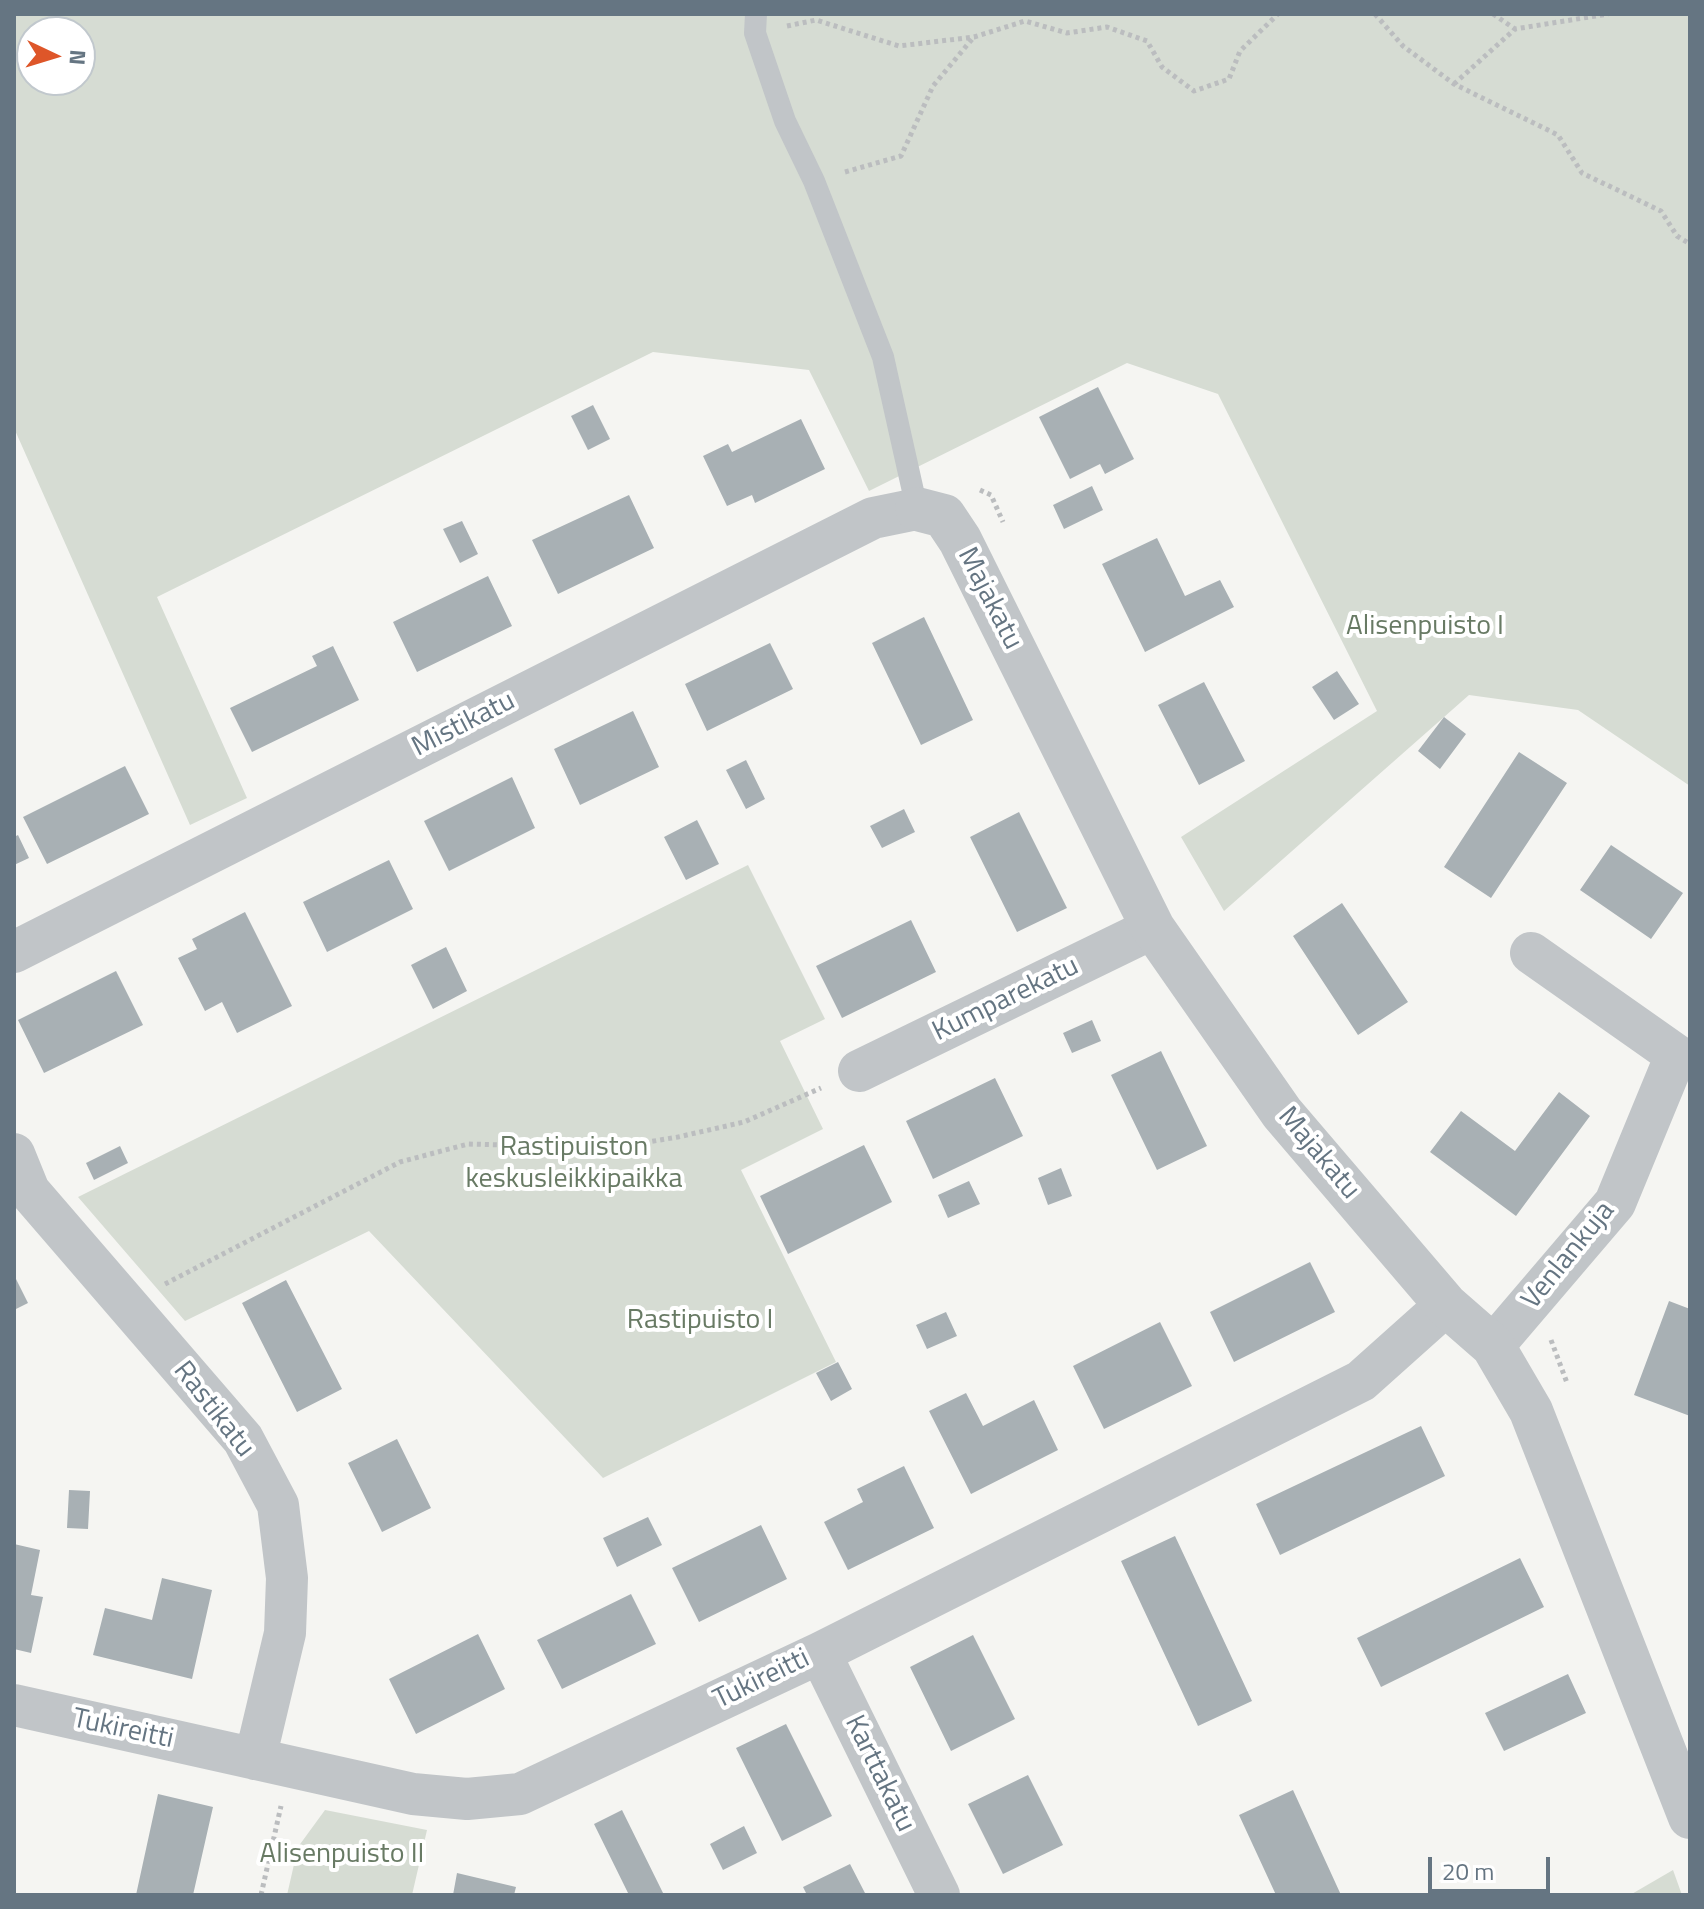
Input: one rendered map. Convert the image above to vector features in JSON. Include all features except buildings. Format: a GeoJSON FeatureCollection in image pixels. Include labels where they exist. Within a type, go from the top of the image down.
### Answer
{"type":"FeatureCollection","features":[{"type":"Feature","properties":{"kind":"street","name":"Majakatu"},"geometry":{"type":"LineString","coordinates":[[917,509],[944,516],[960,540],[1153,928],[1282,1113],[1446,1305],[1493,1346],[1531,1411],[1690,1817]]}},
{"type":"Feature","properties":{"kind":"street","name":"Mistikatu"},"geometry":{"type":"LineString","coordinates":[[14,952],[873,518],[917,509]]}},
{"type":"Feature","properties":{"kind":"street","name":"Kumparekatu"},"geometry":{"type":"LineString","coordinates":[[859,1071],[1153,928]]}},
{"type":"Feature","properties":{"kind":"street","name":"Venlankuja"},"geometry":{"type":"LineString","coordinates":[[1493,1346],[1615,1203],[1676,1055],[1531,953]]}},
{"type":"Feature","properties":{"kind":"street","name":"Rastikatu"},"geometry":{"type":"LineString","coordinates":[[14,1154],[29,1191],[243,1439],[278,1505],[287,1578],[285,1633],[272,1762]]}},
{"type":"Feature","properties":{"kind":"street","name":"Tukireitti"},"geometry":{"type":"LineString","coordinates":[[14,1705],[413,1794],[467,1799],[520,1794],[820,1653],[1361,1381],[1446,1305]]}},
{"type":"Feature","properties":{"kind":"street","name":"Karttakatu"},"geometry":{"type":"LineString","coordinates":[[820,1653],[939,1895]]}},
{"type":"Feature","properties":{"kind":"lane"},"geometry":{"type":"LineString","coordinates":[[755,24],[785,121],[814,181],[883,357],[917,509]]}},
{"type":"Feature","properties":{"kind":"path"},"geometry":{"type":"LineString","coordinates":[[755,24],[816,20],[899,46],[974,37],[1025,21],[1067,33],[1107,27],[1147,41],[1162,67],[1194,91],[1229,79],[1240,51],[1278,14]]}},
{"type":"Feature","properties":{"kind":"path"},"geometry":{"type":"LineString","coordinates":[[1375,14],[1403,46],[1454,84],[1558,135],[1582,173],[1661,211],[1677,236],[1690,244]]}},
{"type":"Feature","properties":{"kind":"path"},"geometry":{"type":"LineString","coordinates":[[1493,14],[1515,29]]}},
{"type":"Feature","properties":{"kind":"path"},"geometry":{"type":"LineString","coordinates":[[1454,84],[1515,29],[1608,14]]}},
{"type":"Feature","properties":{"kind":"path"},"geometry":{"type":"LineString","coordinates":[[814,181],[901,156],[933,86],[974,37]]}},
{"type":"Feature","properties":{"kind":"path"},"geometry":{"type":"LineString","coordinates":[[917,509],[970,485],[991,495],[1008,536]]}},
{"type":"Feature","properties":{"kind":"path"},"geometry":{"type":"LineString","coordinates":[[127,1304],[400,1162],[468,1144],[612,1148],[678,1137],[744,1122],[859,1071]]}},
{"type":"Feature","properties":{"kind":"path"},"geometry":{"type":"LineString","coordinates":[[1535,1300],[1570,1389]]}},
{"type":"Feature","properties":{"kind":"path"},"geometry":{"type":"LineString","coordinates":[[261,1895],[272,1762]]}},
{"type":"Feature","properties":{"kind":"green space","name":"Alisenpuisto I"},"geometry":{"type":"Polygon","coordinates":[[[14,14],[1690,14],[1690,786],[1578,710],[1469,695],[1224,911],[1181,837],[1377,711],[1218,394],[1127,363],[869,491],[809,370],[653,352],[157,597],[247,798],[190,825],[14,428],[14,14]]]}},
{"type":"Feature","properties":{"kind":"green space","name":"Rastipuisto I"},"geometry":{"type":"Polygon","coordinates":[[[748,865],[825,1019],[780,1041],[823,1129],[741,1170],[836,1362],[603,1478],[369,1231],[185,1321],[78,1197],[748,865]]]}},
{"type":"Feature","properties":{"kind":"green space","name":"Alisenpuisto II"},"geometry":{"type":"Polygon","coordinates":[[[325,1810],[427,1830],[412,1895],[287,1895],[298,1847],[325,1810]]]}},
{"type":"Feature","properties":{"kind":"green space"},"geometry":{"type":"Polygon","coordinates":[[[1673,1870],[1682,1895],[1630,1895],[1673,1870]]]}},
{"type":"Feature","properties":{"kind":"park label","name":"Rastipuiston keskusleikkipaikka"},"geometry":{"type":"Point","coordinates":[574,1164]}}]}
